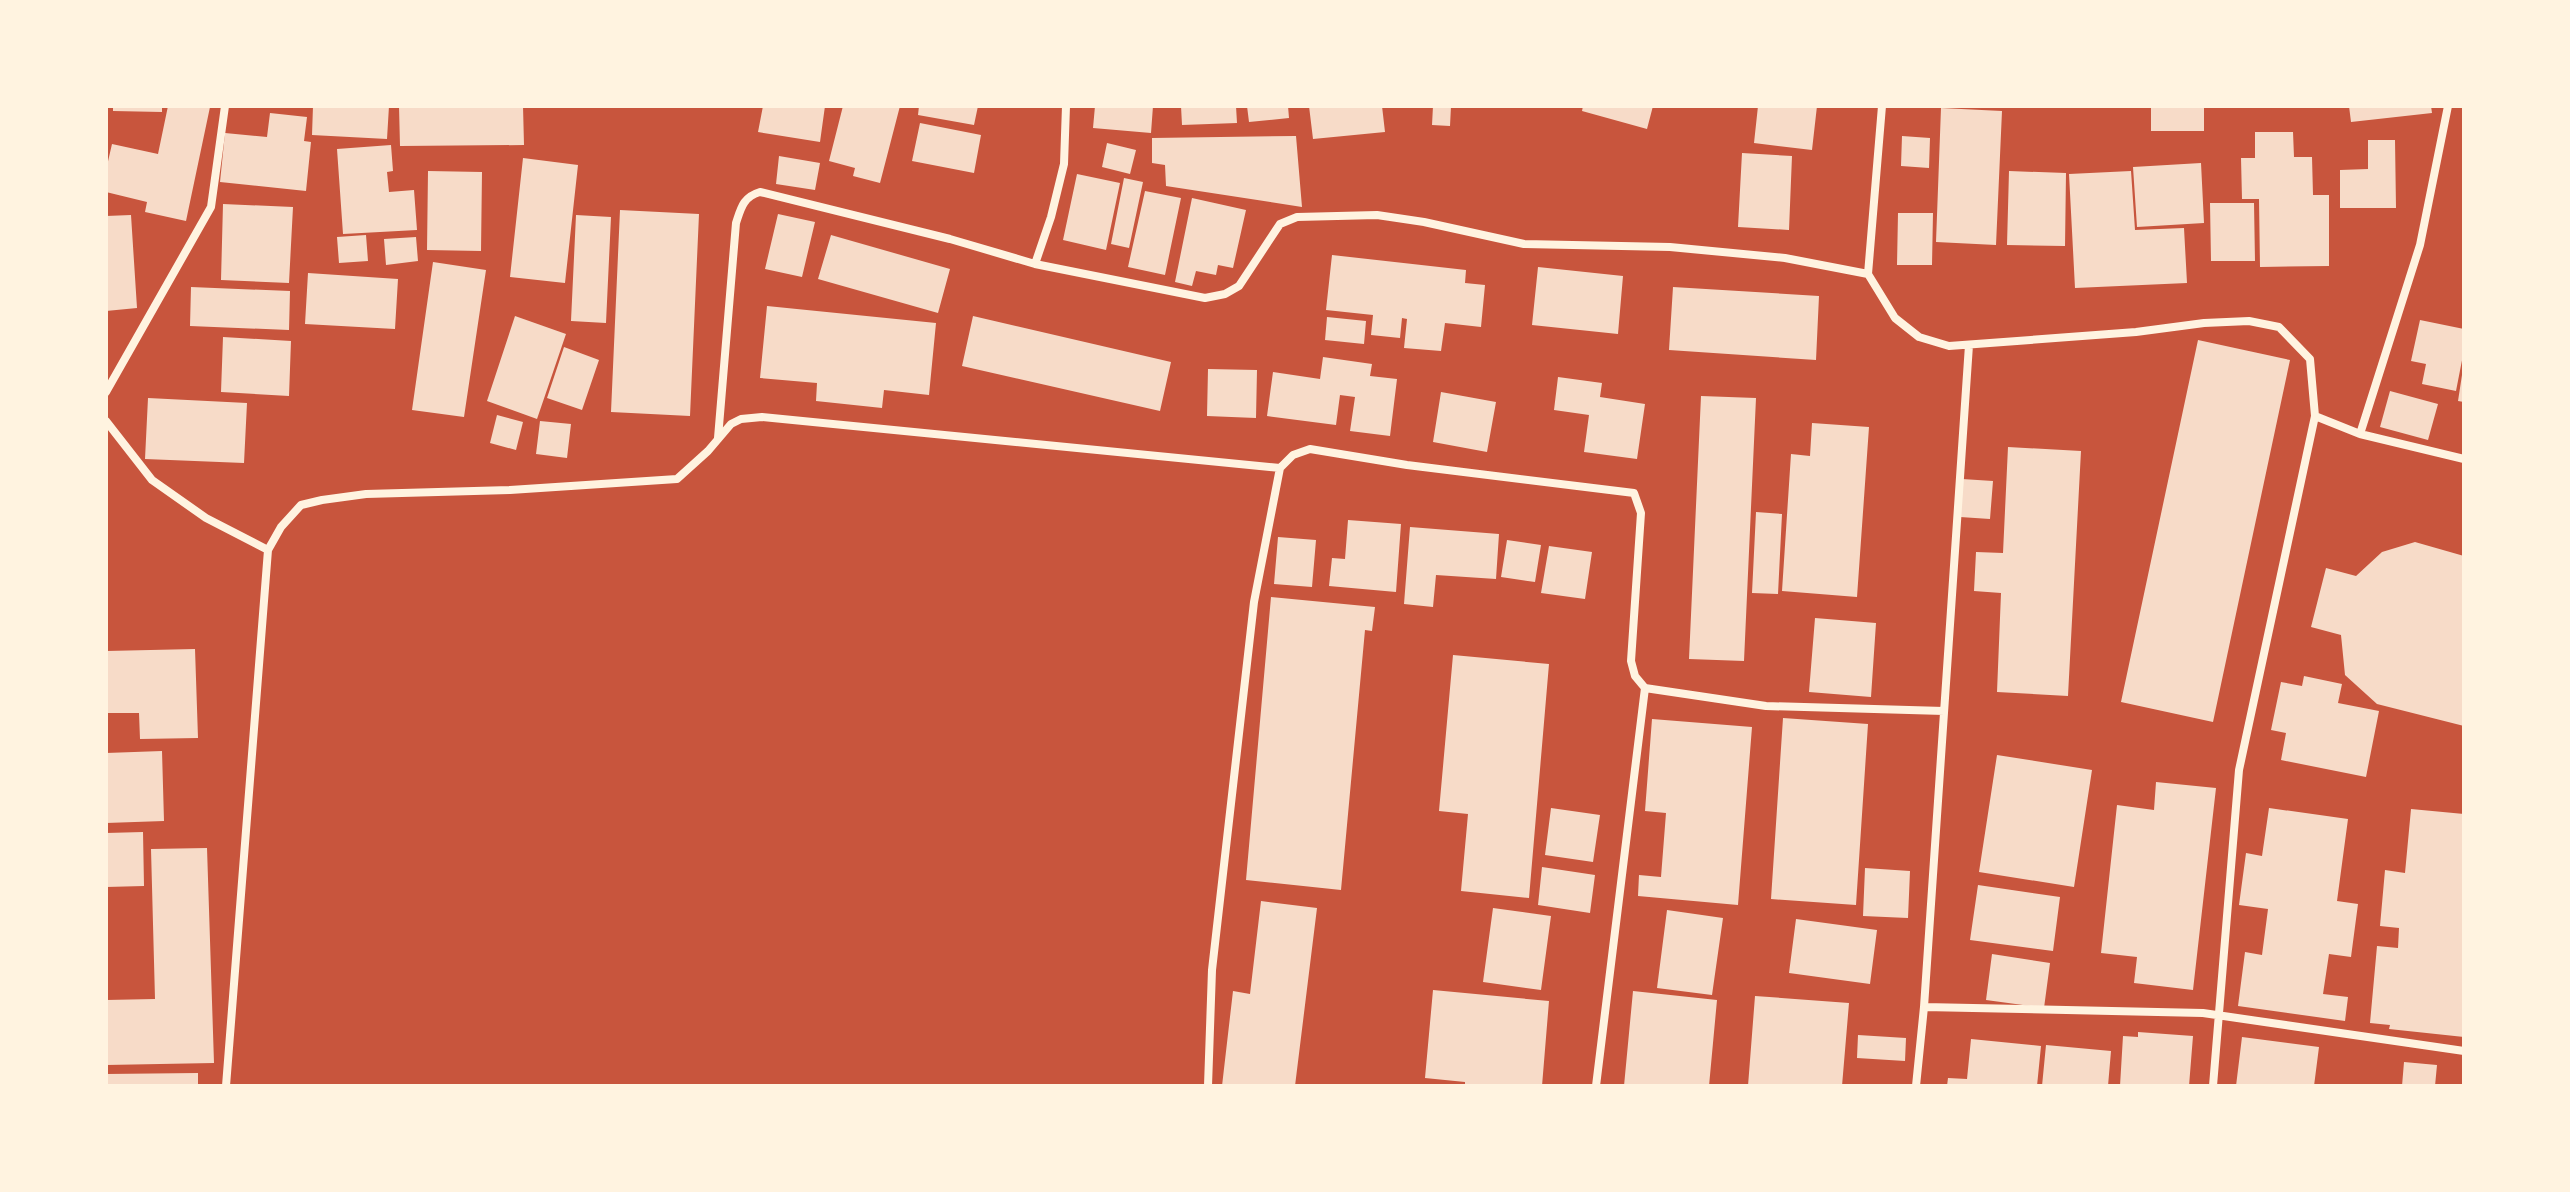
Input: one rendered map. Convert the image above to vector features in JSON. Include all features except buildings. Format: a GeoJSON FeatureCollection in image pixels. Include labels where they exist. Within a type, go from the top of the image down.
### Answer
{"type":"FeatureCollection","features":[{"type":"Feature","properties":{"kind":"street"},"geometry":{"type":"LineString","coordinates":[[106,392],[211,207],[225,106]]}},
{"type":"Feature","properties":{"kind":"street"},"geometry":{"type":"LineString","coordinates":[[1035,264],[1064,164],[1066,106]]}},
{"type":"Feature","properties":{"kind":"street"},"geometry":{"type":"LineString","coordinates":[[1882,106],[1868,274],[1895,318],[1919,337],[1949,346],[2249,321],[2279,327],[2310,359],[2315,416],[2239,770],[2213,1086]]}},
{"type":"Feature","properties":{"kind":"street"},"geometry":{"type":"LineString","coordinates":[[2360,434],[2420,245],[2448,106]]}},
{"type":"Feature","properties":{"kind":"street"},"geometry":{"type":"LineString","coordinates":[[718,438],[736,223],[745,199],[760,192],[950,239],[1035,264],[1205,298],[1225,294],[1239,286],[1280,224],[1297,217],[1377,215],[1524,244],[1670,247],[1785,258],[1868,274]]}},
{"type":"Feature","properties":{"kind":"street"},"geometry":{"type":"LineString","coordinates":[[1916,1086],[1934,890],[1969,345]]}},
{"type":"Feature","properties":{"kind":"street"},"geometry":{"type":"LineString","coordinates":[[2315,416],[2360,434],[2464,459]]}},
{"type":"Feature","properties":{"kind":"street"},"geometry":{"type":"LineString","coordinates":[[226,1086],[268,550],[281,527],[301,505],[366,494],[510,490],[677,479],[688,472],[731,424],[741,419],[762,417],[1280,468]]}},
{"type":"Feature","properties":{"kind":"street"},"geometry":{"type":"LineString","coordinates":[[106,421],[152,480],[206,518],[268,550]]}},
{"type":"Feature","properties":{"kind":"street"},"geometry":{"type":"LineString","coordinates":[[1208,1086],[1212,970],[1254,602],[1280,468],[1293,455],[1310,449],[1407,465],[1634,493],[1641,513],[1631,661],[1635,676],[1645,688],[1766,706],[1944,711]]}},
{"type":"Feature","properties":{"kind":"street"},"geometry":{"type":"LineString","coordinates":[[1596,1086],[1645,688]]}},
{"type":"Feature","properties":{"kind":"street"},"geometry":{"type":"LineString","coordinates":[[1924,1007],[2203,1013],[2464,1051]]}}]}
